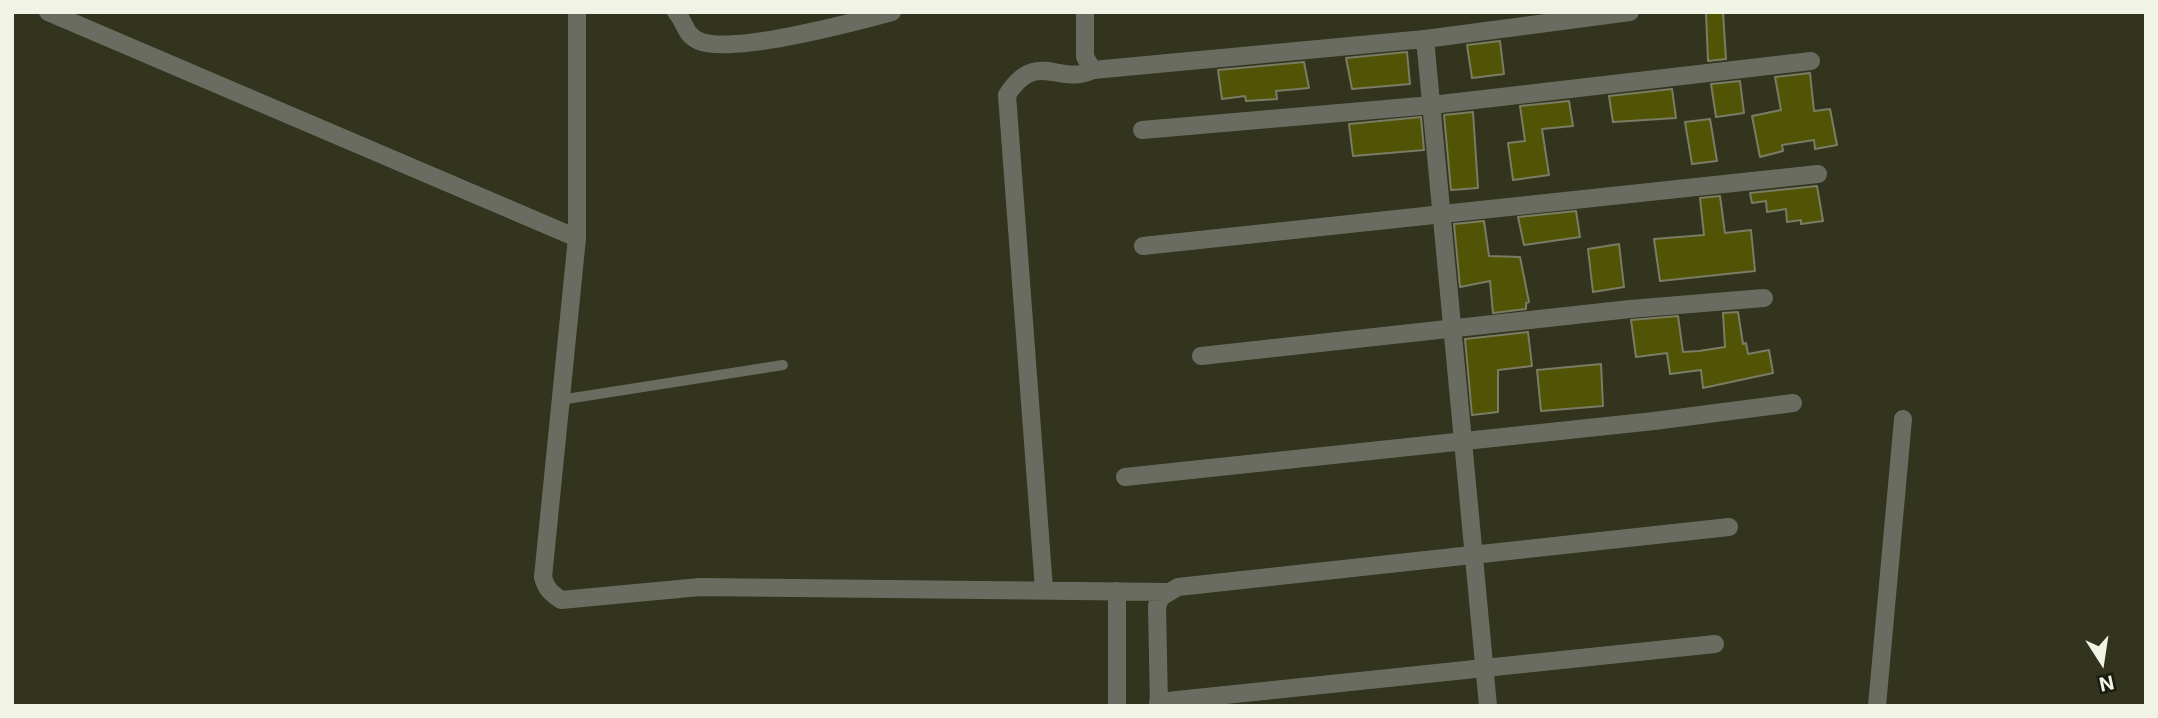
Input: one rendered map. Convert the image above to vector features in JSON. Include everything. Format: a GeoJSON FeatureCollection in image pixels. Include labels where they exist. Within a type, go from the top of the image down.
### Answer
{"type":"FeatureCollection","features":[{"type":"Feature","properties":{"kind":"street"},"geometry":{"type":"LineString","coordinates":[[48,12],[577,238]]}},
{"type":"Feature","properties":{"kind":"street"},"geometry":{"type":"LineString","coordinates":[[577,12],[577,238],[559,400],[543,577],[545,588],[561,600],[700,587],[1168,592]]}},
{"type":"Feature","properties":{"kind":"street"},"geometry":{"type":"LineString","coordinates":[[679,14],[686,33],[701,42],[718,44],[823,31],[892,12]]}},
{"type":"Feature","properties":{"kind":"street"},"geometry":{"type":"LineString","coordinates":[[1085,12],[1086,57],[1093,70]]}},
{"type":"Feature","properties":{"kind":"street"},"geometry":{"type":"LineString","coordinates":[[1044,589],[1007,94],[1023,76],[1048,69],[1072,76],[1093,70],[1425,39],[1630,12]]}},
{"type":"Feature","properties":{"kind":"street"},"geometry":{"type":"LineString","coordinates":[[1425,39],[1488,706]]}},
{"type":"Feature","properties":{"kind":"street"},"geometry":{"type":"LineString","coordinates":[[1142,130],[1432,105],[1811,61]]}},
{"type":"Feature","properties":{"kind":"street"},"geometry":{"type":"LineString","coordinates":[[1143,246],[1818,174]]}},
{"type":"Feature","properties":{"kind":"street"},"geometry":{"type":"LineString","coordinates":[[1201,356],[1630,309],[1764,298]]}},
{"type":"Feature","properties":{"kind":"street"},"geometry":{"type":"LineString","coordinates":[[1125,477],[1793,403]]}},
{"type":"Feature","properties":{"kind":"street"},"geometry":{"type":"LineString","coordinates":[[1877,706],[1903,419]]}},
{"type":"Feature","properties":{"kind":"street"},"geometry":{"type":"LineString","coordinates":[[1715,644],[1158,704],[1157,606],[1168,592],[1178,587],[1730,527]]}},
{"type":"Feature","properties":{"kind":"street"},"geometry":{"type":"LineString","coordinates":[[1116,591],[1117,706]]}},
{"type":"Feature","properties":{"kind":"lane"},"geometry":{"type":"LineString","coordinates":[[559,400],[783,365]]}},
{"type":"Feature","properties":{"kind":"building"},"geometry":{"type":"Polygon","coordinates":[[[1706,12],[1723,12],[1726,59],[1708,61],[1706,12]]]}},
{"type":"Feature","properties":{"kind":"building"},"geometry":{"type":"Polygon","coordinates":[[[1500,41],[1504,74],[1472,78],[1467,45],[1500,41]]]}},
{"type":"Feature","properties":{"kind":"building"},"geometry":{"type":"Polygon","coordinates":[[[1407,52],[1410,84],[1352,89],[1346,58],[1407,52]]]}},
{"type":"Feature","properties":{"kind":"building"},"geometry":{"type":"Polygon","coordinates":[[[1304,62],[1309,88],[1276,91],[1277,99],[1246,101],[1245,96],[1222,99],[1218,70],[1304,62]]]}},
{"type":"Feature","properties":{"kind":"building"},"geometry":{"type":"Polygon","coordinates":[[[1810,73],[1814,111],[1830,109],[1837,145],[1815,149],[1814,140],[1782,145],[1783,151],[1760,157],[1752,116],[1781,110],[1775,77],[1810,73]]]}},
{"type":"Feature","properties":{"kind":"building"},"geometry":{"type":"Polygon","coordinates":[[[1740,81],[1744,113],[1716,117],[1711,84],[1740,81]]]}},
{"type":"Feature","properties":{"kind":"building"},"geometry":{"type":"Polygon","coordinates":[[[1672,89],[1676,118],[1613,122],[1609,96],[1672,89]]]}},
{"type":"Feature","properties":{"kind":"building"},"geometry":{"type":"Polygon","coordinates":[[[1569,101],[1573,126],[1542,129],[1549,175],[1513,180],[1508,143],[1525,141],[1520,106],[1569,101]]]}},
{"type":"Feature","properties":{"kind":"building"},"geometry":{"type":"Polygon","coordinates":[[[1473,112],[1478,188],[1451,190],[1444,115],[1473,112]]]}},
{"type":"Feature","properties":{"kind":"building"},"geometry":{"type":"Polygon","coordinates":[[[1421,117],[1424,150],[1353,156],[1349,124],[1421,117]]]}},
{"type":"Feature","properties":{"kind":"building"},"geometry":{"type":"Polygon","coordinates":[[[1710,119],[1717,161],[1692,164],[1685,122],[1710,119]]]}},
{"type":"Feature","properties":{"kind":"building"},"geometry":{"type":"Polygon","coordinates":[[[1817,186],[1823,221],[1801,224],[1801,220],[1787,222],[1786,209],[1767,212],[1766,201],[1752,203],[1750,193],[1817,186]]]}},
{"type":"Feature","properties":{"kind":"building"},"geometry":{"type":"Polygon","coordinates":[[[1720,196],[1725,233],[1751,230],[1755,271],[1660,281],[1654,239],[1704,235],[1700,198],[1720,196]]]}},
{"type":"Feature","properties":{"kind":"building"},"geometry":{"type":"Polygon","coordinates":[[[1576,211],[1580,237],[1524,245],[1518,217],[1576,211]]]}},
{"type":"Feature","properties":{"kind":"building"},"geometry":{"type":"Polygon","coordinates":[[[1484,221],[1489,256],[1520,257],[1529,302],[1526,303],[1526,309],[1493,313],[1490,281],[1460,287],[1454,224],[1484,221]]]}},
{"type":"Feature","properties":{"kind":"building"},"geometry":{"type":"Polygon","coordinates":[[[1619,244],[1624,287],[1593,292],[1588,249],[1619,244]]]}},
{"type":"Feature","properties":{"kind":"building"},"geometry":{"type":"Polygon","coordinates":[[[1738,312],[1743,344],[1746,343],[1748,354],[1769,350],[1773,373],[1703,388],[1701,370],[1670,374],[1667,353],[1636,357],[1631,320],[1678,316],[1683,352],[1699,351],[1725,347],[1723,313],[1738,312]]]}},
{"type":"Feature","properties":{"kind":"building"},"geometry":{"type":"Polygon","coordinates":[[[1528,332],[1532,366],[1498,370],[1498,412],[1472,415],[1465,339],[1528,332]]]}},
{"type":"Feature","properties":{"kind":"building"},"geometry":{"type":"Polygon","coordinates":[[[1601,364],[1603,406],[1541,411],[1537,370],[1601,364]]]}}]}
